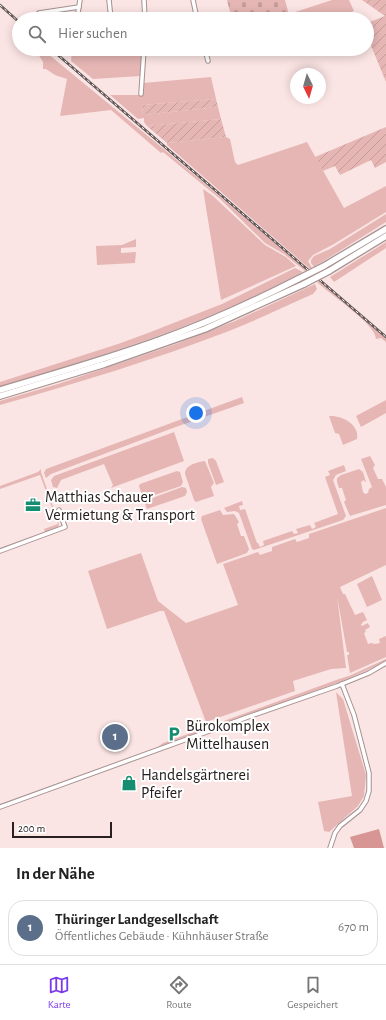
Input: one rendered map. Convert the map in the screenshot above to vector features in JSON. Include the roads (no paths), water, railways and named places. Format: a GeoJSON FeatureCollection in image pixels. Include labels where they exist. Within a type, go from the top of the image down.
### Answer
{"type":"FeatureCollection","features":[{"type":"Feature","properties":{"kind":"highway"},"geometry":{"type":"LineString","coordinates":[[0,390],[106,358],[159,340],[248,304],[324,266],[386,229]]}},
{"type":"Feature","properties":{"kind":"highway"},"geometry":{"type":"LineString","coordinates":[[0,396],[105,364],[205,328],[304,284],[329,271],[386,236]]}},
{"type":"Feature","properties":{"kind":"street"},"geometry":{"type":"LineString","coordinates":[[79,12],[80,0]]}},
{"type":"Feature","properties":{"kind":"street"},"geometry":{"type":"LineString","coordinates":[[109,0],[110,12]]}},
{"type":"Feature","properties":{"kind":"street"},"geometry":{"type":"LineString","coordinates":[[144,0],[145,12]]}},
{"type":"Feature","properties":{"kind":"street"},"geometry":{"type":"LineString","coordinates":[[193,0],[196,12]]}},
{"type":"Feature","properties":{"kind":"street"},"geometry":{"type":"LineString","coordinates":[[46,12],[79,7]]}},
{"type":"Feature","properties":{"kind":"street"},"geometry":{"type":"LineString","coordinates":[[141,94],[144,56]]}},
{"type":"Feature","properties":{"kind":"street"},"geometry":{"type":"LineString","coordinates":[[207,56],[208,61]]}},
{"type":"Feature","properties":{"kind":"street"},"geometry":{"type":"LineString","coordinates":[[0,551],[65,527],[59,510]]}},
{"type":"Feature","properties":{"kind":"street"},"geometry":{"type":"LineString","coordinates":[[0,807],[252,715],[342,684],[368,673],[386,663]]}},
{"type":"Feature","properties":{"kind":"street"},"geometry":{"type":"LineString","coordinates":[[330,848],[335,833],[340,826],[360,810],[366,801],[369,791],[368,773],[354,715],[342,684]]}},
{"type":"Feature","properties":{"kind":"railway"},"geometry":{"type":"LineString","coordinates":[[0,5],[12,16]]}},
{"type":"Feature","properties":{"kind":"railway"},"geometry":{"type":"LineString","coordinates":[[59,56],[386,337]]}},
{"type":"Feature","properties":{"kind":"place","name":"Matthias Schauer Vermietung & Transport"},"geometry":{"type":"Point","coordinates":[33,505]}},
{"type":"Feature","properties":{"kind":"place","name":"Bürokomplex Mittelhausen"},"geometry":{"type":"Point","coordinates":[174,734]}},
{"type":"Feature","properties":{"kind":"place","name":"Thüringer Landgesellschaft"},"geometry":{"type":"Point","coordinates":[115,737]}},
{"type":"Feature","properties":{"kind":"place","name":"Handelsgärtnerei Pfeifer"},"geometry":{"type":"Point","coordinates":[129,783]}}]}
